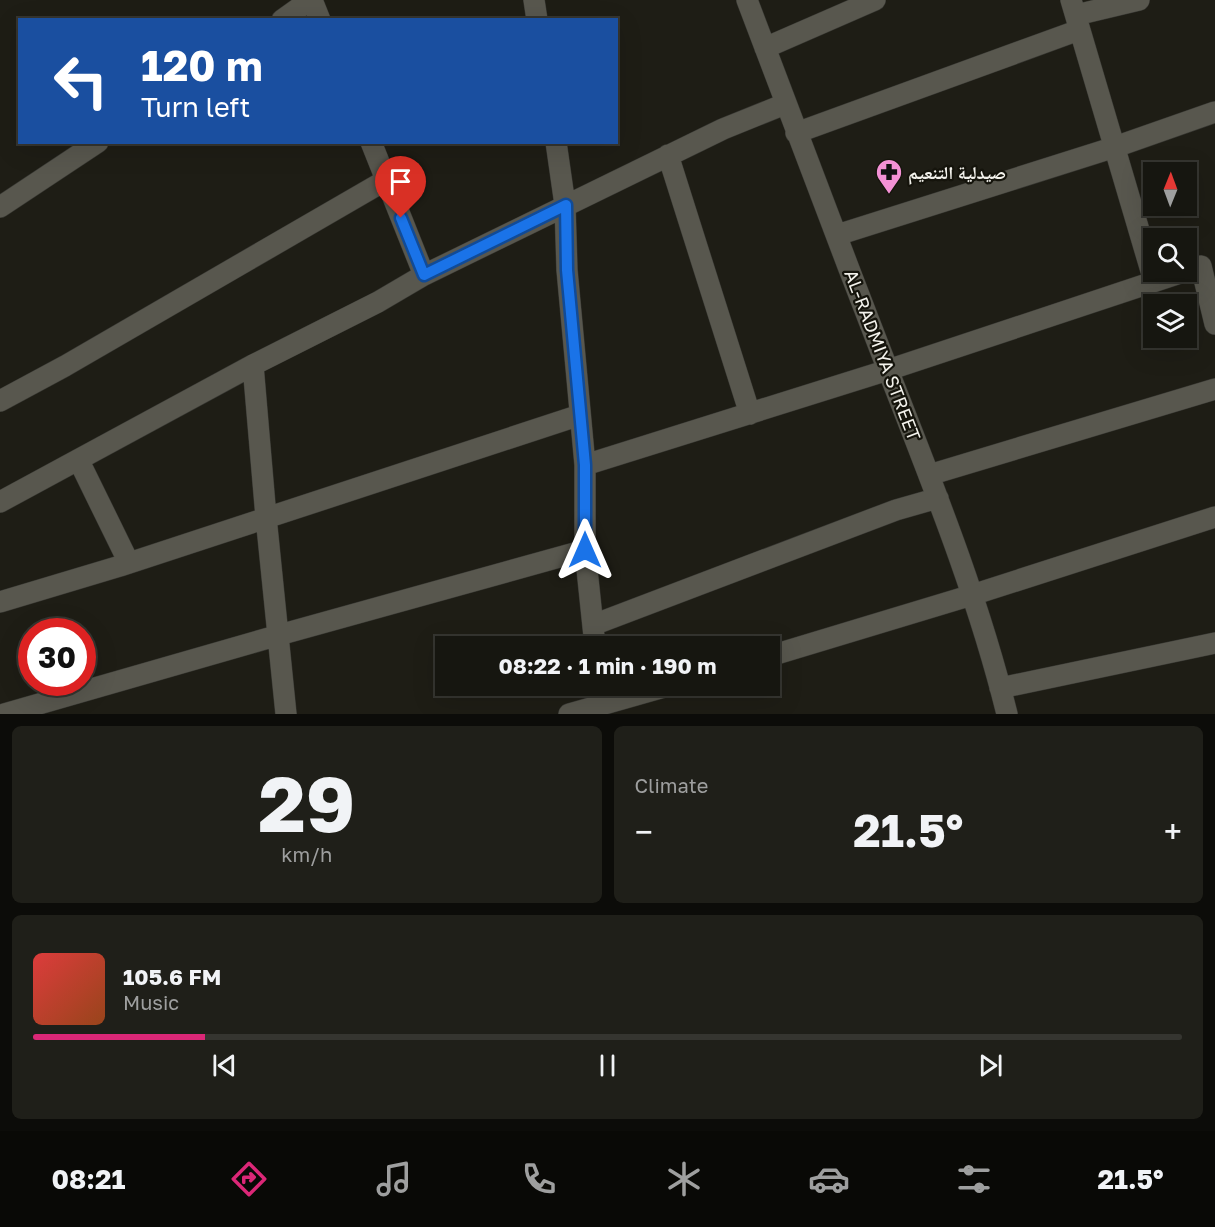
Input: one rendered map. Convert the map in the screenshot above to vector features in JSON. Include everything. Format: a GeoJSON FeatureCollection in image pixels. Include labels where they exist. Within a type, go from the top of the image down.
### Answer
{"type":"FeatureCollection","features":[{"type":"Feature","properties":{"kind":"street"},"geometry":{"type":"LineString","coordinates":[[285,18],[311,0],[319,18]]}},
{"type":"Feature","properties":{"kind":"street"},"geometry":{"type":"LineString","coordinates":[[534,0],[537,18]]}},
{"type":"Feature","properties":{"kind":"street","name":"AL-RADMIYA STREET"},"geometry":{"type":"LineString","coordinates":[[747,0],[796,133],[938,498],[972,595],[1007,714]]}},
{"type":"Feature","properties":{"kind":"street"},"geometry":{"type":"LineString","coordinates":[[765,48],[875,0]]}},
{"type":"Feature","properties":{"kind":"street"},"geometry":{"type":"LineString","coordinates":[[796,133],[1076,15],[1139,0]]}},
{"type":"Feature","properties":{"kind":"street"},"geometry":{"type":"LineString","coordinates":[[1076,15],[1143,243]]}},
{"type":"Feature","properties":{"kind":"street"},"geometry":{"type":"LineString","coordinates":[[0,502],[254,365],[378,302],[424,275],[668,155],[723,129],[785,104]]}},
{"type":"Feature","properties":{"kind":"street"},"geometry":{"type":"LineString","coordinates":[[837,235],[1115,147],[1215,112]]}},
{"type":"Feature","properties":{"kind":"street"},"geometry":{"type":"LineString","coordinates":[[0,207],[95,144]]}},
{"type":"Feature","properties":{"kind":"street"},"geometry":{"type":"LineString","coordinates":[[372,144],[424,275]]}},
{"type":"Feature","properties":{"kind":"street"},"geometry":{"type":"LineString","coordinates":[[556,144],[566,205],[567,270],[585,465],[585,550],[594,636]]}},
{"type":"Feature","properties":{"kind":"street"},"geometry":{"type":"LineString","coordinates":[[668,155],[750,414]]}},
{"type":"Feature","properties":{"kind":"street"},"geometry":{"type":"LineString","coordinates":[[0,401],[65,366],[386,180]]}},
{"type":"Feature","properties":{"kind":"street"},"geometry":{"type":"LineString","coordinates":[[1197,267],[1215,324]]}},
{"type":"Feature","properties":{"kind":"street"},"geometry":{"type":"LineString","coordinates":[[585,465],[888,370],[1151,282]]}},
{"type":"Feature","properties":{"kind":"street"},"geometry":{"type":"LineString","coordinates":[[254,365],[266,517],[286,714]]}},
{"type":"Feature","properties":{"kind":"street"},"geometry":{"type":"LineString","coordinates":[[929,475],[1215,389]]}},
{"type":"Feature","properties":{"kind":"street"},"geometry":{"type":"LineString","coordinates":[[0,602],[129,563],[580,415]]}},
{"type":"Feature","properties":{"kind":"street"},"geometry":{"type":"LineString","coordinates":[[79,461],[129,563]]}},
{"type":"Feature","properties":{"kind":"street"},"geometry":{"type":"LineString","coordinates":[[593,625],[896,510],[938,498]]}},
{"type":"Feature","properties":{"kind":"street"},"geometry":{"type":"LineString","coordinates":[[780,653],[972,595],[1215,517]]}},
{"type":"Feature","properties":{"kind":"street"},"geometry":{"type":"LineString","coordinates":[[4,714],[585,550]]}},
{"type":"Feature","properties":{"kind":"street"},"geometry":{"type":"LineString","coordinates":[[1000,688],[1215,643]]}},
{"type":"Feature","properties":{"kind":"street"},"geometry":{"type":"LineString","coordinates":[[569,714],[598,696]]}},
{"type":"Feature","properties":{"kind":"place","name":"صيدلية التنعيم"},"geometry":{"type":"Point","coordinates":[889,195]}},
{"type":"Feature","properties":{"kind":"route"},"geometry":{"type":"LineString","coordinates":[[401,218],[424,275],[566,205],[567,270],[585,465],[585,550]]}}]}
